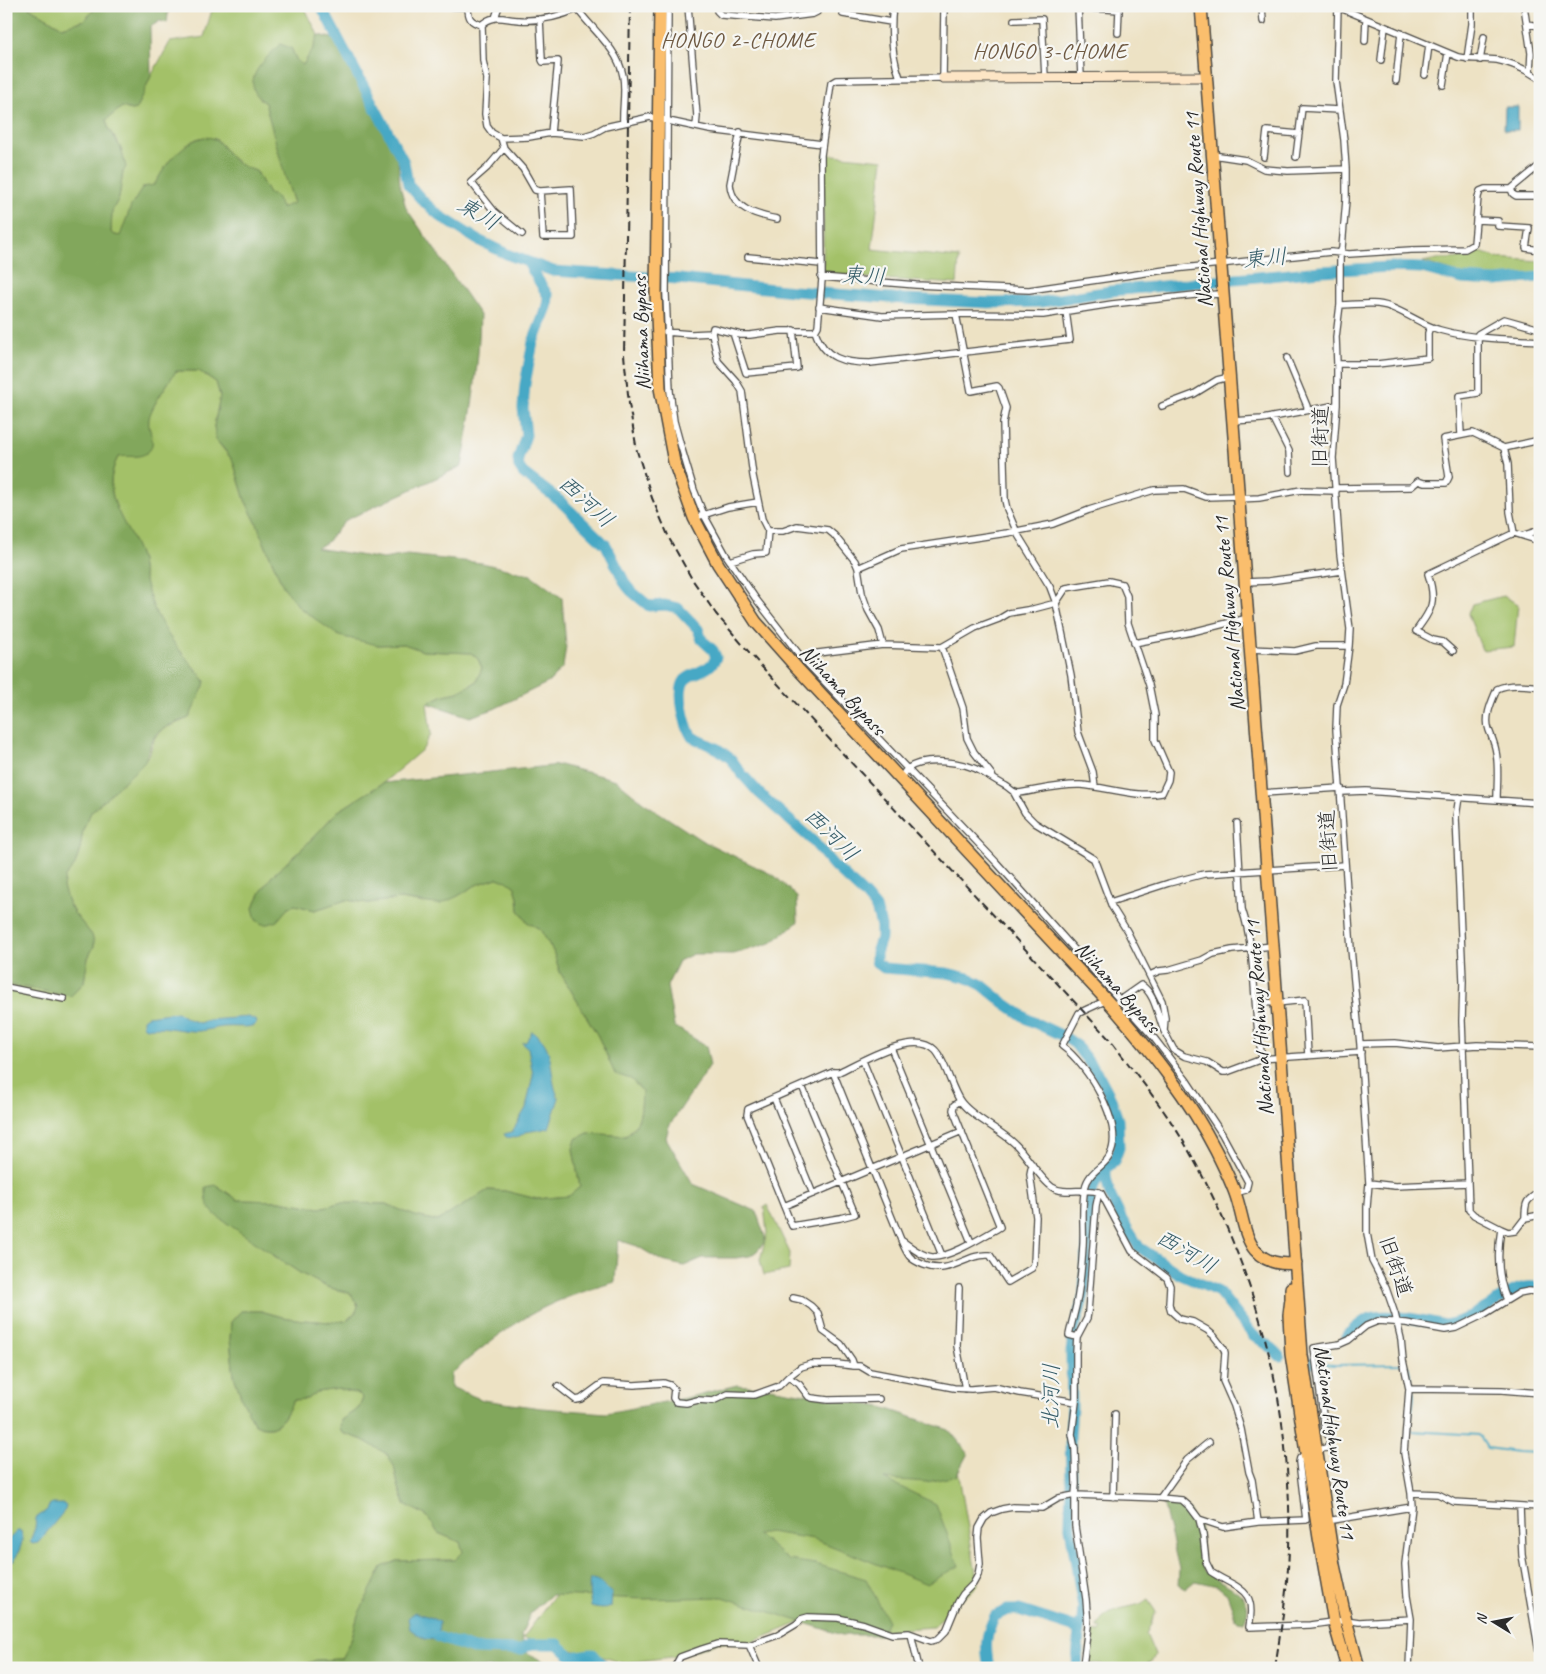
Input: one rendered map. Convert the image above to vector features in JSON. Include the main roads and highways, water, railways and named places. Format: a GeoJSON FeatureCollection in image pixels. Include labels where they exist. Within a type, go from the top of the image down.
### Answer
{"type":"FeatureCollection","features":[{"type":"Feature","properties":{"kind":"highway","name":"Niihama Bypass"},"geometry":{"type":"LineString","coordinates":[[660,6],[663,119],[660,388],[674,462],[718,564],[756,622],[900,779],[1113,1002],[1188,1102],[1216,1152],[1235,1193],[1249,1240],[1254,1248],[1268,1261],[1278,1264],[1293,1264]]}},
{"type":"Feature","properties":{"kind":"highway","name":"National Highway Route 11"},"geometry":{"type":"LineString","coordinates":[[1201,6],[1293,1219],[1292,1299],[1289,1315],[1291,1354],[1327,1521],[1347,1668]]}},
{"type":"Feature","properties":{"kind":"highway","name":"National Highway Route 11"},"geometry":{"type":"LineString","coordinates":[[1312,1451],[1319,1538],[1340,1621],[1359,1668]]}},
{"type":"Feature","properties":{"kind":"water"},"geometry":{"type":"Polygon","coordinates":[[[1505,107],[1518,107],[1518,130],[1504,130],[1505,107]]]}},
{"type":"Feature","properties":{"kind":"water"},"geometry":{"type":"Polygon","coordinates":[[[177,1012],[199,1023],[208,1020],[248,1017],[256,1020],[257,1023],[250,1027],[223,1027],[196,1031],[163,1027],[146,1028],[143,1026],[143,1019],[147,1016],[177,1012]]]}},
{"type":"Feature","properties":{"kind":"water"},"geometry":{"type":"Polygon","coordinates":[[[532,1031],[540,1038],[548,1052],[554,1084],[559,1098],[549,1128],[526,1132],[516,1138],[506,1137],[504,1134],[512,1132],[526,1108],[533,1075],[528,1048],[522,1043],[526,1042],[532,1031]]]}},
{"type":"Feature","properties":{"kind":"water"},"geometry":{"type":"Polygon","coordinates":[[[50,1504],[64,1504],[66,1506],[65,1510],[38,1543],[32,1544],[30,1541],[35,1528],[36,1518],[47,1510],[50,1504]]]}},
{"type":"Feature","properties":{"kind":"water"},"geometry":{"type":"Polygon","coordinates":[[[17,1531],[21,1531],[21,1546],[14,1561],[6,1563],[6,1542],[17,1531]]]}},
{"type":"Feature","properties":{"kind":"water"},"geometry":{"type":"Polygon","coordinates":[[[590,1579],[599,1582],[612,1593],[611,1607],[601,1609],[591,1607],[590,1579]]]}},
{"type":"Feature","properties":{"kind":"water"},"geometry":{"type":"Polygon","coordinates":[[[415,1612],[439,1622],[438,1640],[424,1639],[410,1629],[408,1618],[415,1612]]]}},
{"type":"Feature","properties":{"kind":"waterway","name":"東川"},"geometry":{"type":"LineString","coordinates":[[321,6],[404,162],[408,184],[440,216],[478,240],[509,255],[553,271],[679,279],[793,291],[991,303],[1041,302],[1111,291],[1321,271],[1390,267],[1422,268],[1462,279],[1496,281],[1540,277]]}},
{"type":"Feature","properties":{"kind":"waterway","name":"西河川"},"geometry":{"type":"LineString","coordinates":[[528,263],[548,296],[547,307],[533,342],[525,384],[523,408],[526,435],[518,459],[519,467],[523,473],[560,501],[606,545],[626,585],[631,591],[649,606],[665,605],[678,608],[698,629],[702,640],[713,650],[716,657],[714,662],[707,668],[689,677],[682,685],[682,708],[692,737],[718,749],[731,759],[759,793],[813,841],[834,866],[876,908],[881,926],[881,938],[876,953],[876,962],[884,968],[947,973],[968,978],[982,985],[1029,1020],[1063,1036],[1075,1044],[1100,1077],[1110,1096],[1118,1120],[1119,1148],[1114,1162],[1099,1174],[1090,1196],[1091,1209],[1084,1295],[1074,1330],[1071,1352],[1070,1527],[1083,1607],[1082,1621],[1079,1629],[1077,1668]]}},
{"type":"Feature","properties":{"kind":"waterway","name":"西河川"},"geometry":{"type":"LineString","coordinates":[[1106,1169],[1110,1195],[1122,1220],[1139,1247],[1181,1275],[1219,1292],[1253,1335],[1280,1356]]}},
{"type":"Feature","properties":{"kind":"waterway","name":"西河川"},"geometry":{"type":"LineString","coordinates":[[1347,1335],[1358,1325],[1373,1317],[1383,1316],[1445,1325],[1450,1324],[1473,1315],[1524,1287],[1540,1288]]}},
{"type":"Feature","properties":{"kind":"waterway","name":"西河川"},"geometry":{"type":"LineString","coordinates":[[1312,1363],[1324,1353]]}},
{"type":"Feature","properties":{"kind":"waterway"},"geometry":{"type":"LineString","coordinates":[[1312,1363],[1334,1365],[1402,1364]]}},
{"type":"Feature","properties":{"kind":"waterway"},"geometry":{"type":"LineString","coordinates":[[1406,1364],[1408,1364],[1414,1397],[1410,1426],[1412,1431],[1479,1435],[1487,1448],[1540,1453]]}},
{"type":"Feature","properties":{"kind":"waterway"},"geometry":{"type":"LineString","coordinates":[[989,1668],[987,1653],[989,1629],[995,1616],[1007,1610],[1019,1610],[1079,1629]]}},
{"type":"Feature","properties":{"kind":"waterway"},"geometry":{"type":"LineString","coordinates":[[438,1637],[473,1649],[520,1650],[531,1644],[558,1644],[574,1657],[593,1654],[605,1668]]}},
{"type":"Feature","properties":{"kind":"railway"},"geometry":{"type":"LineString","coordinates":[[630,6],[624,355],[629,404],[637,451],[652,498],[670,540],[692,579],[716,614],[762,667],[1110,1040],[1177,1130],[1185,1144],[1210,1191],[1232,1239],[1265,1339],[1277,1390],[1289,1495],[1289,1548],[1286,1593],[1275,1668]]}},
{"type":"Feature","properties":{"kind":"district","name":"HONGO 2-CHOME"},"geometry":{"type":"Point","coordinates":[738,39]}},
{"type":"Feature","properties":{"kind":"district","name":"HONGO 3-CHOME"},"geometry":{"type":"Point","coordinates":[1050,50]}},
{"type":"Feature","properties":{"kind":"water label","name":"北河川"},"geometry":{"type":"Point","coordinates":[1050,1396]}}]}
